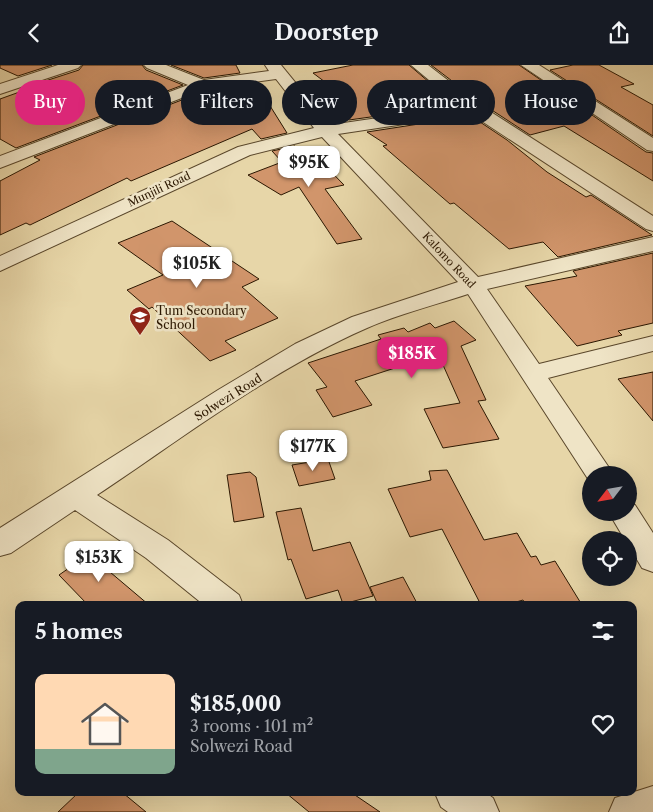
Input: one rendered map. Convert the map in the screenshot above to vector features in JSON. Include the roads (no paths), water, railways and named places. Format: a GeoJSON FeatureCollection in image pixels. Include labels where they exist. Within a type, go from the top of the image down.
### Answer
{"type":"FeatureCollection","features":[{"type":"Feature","properties":{"kind":"street"},"geometry":{"type":"LineString","coordinates":[[0,89],[73,65]]}},
{"type":"Feature","properties":{"kind":"street"},"geometry":{"type":"LineString","coordinates":[[152,65],[190,80]]}},
{"type":"Feature","properties":{"kind":"street"},"geometry":{"type":"LineString","coordinates":[[419,65],[438,80]]}},
{"type":"Feature","properties":{"kind":"street"},"geometry":{"type":"LineString","coordinates":[[529,65],[653,146]]}},
{"type":"Feature","properties":{"kind":"street"},"geometry":{"type":"LineString","coordinates":[[225,80],[275,69]]}},
{"type":"Feature","properties":{"kind":"street","name":"Kalomo Road"},"geometry":{"type":"LineString","coordinates":[[275,69],[325,130],[473,285],[534,373],[594,466]]}},
{"type":"Feature","properties":{"kind":"street"},"geometry":{"type":"LineString","coordinates":[[0,162],[181,93]]}},
{"type":"Feature","properties":{"kind":"street"},"geometry":{"type":"LineString","coordinates":[[495,123],[653,225]]}},
{"type":"Feature","properties":{"kind":"street","name":"Munjili Road"},"geometry":{"type":"LineString","coordinates":[[0,264],[215,163],[279,139],[367,124]]}},
{"type":"Feature","properties":{"kind":"street","name":"Solwezi Road"},"geometry":{"type":"LineString","coordinates":[[0,544],[227,396],[304,349],[360,322],[473,285],[648,246],[653,243]]}},
{"type":"Feature","properties":{"kind":"street"},"geometry":{"type":"LineString","coordinates":[[534,373],[653,343]]}},
{"type":"Feature","properties":{"kind":"street"},"geometry":{"type":"LineString","coordinates":[[76,496],[157,549],[222,601]]}},
{"type":"Feature","properties":{"kind":"street"},"geometry":{"type":"LineString","coordinates":[[629,521],[653,559]]}},
{"type":"Feature","properties":{"kind":"street"},"geometry":{"type":"LineString","coordinates":[[460,796],[479,812]]}},
{"type":"Feature","properties":{"kind":"street"},"geometry":{"type":"LineString","coordinates":[[629,812],[653,806]]}},
{"type":"Feature","properties":{"kind":"place","name":"Tum Secondary School"},"geometry":{"type":"Point","coordinates":[140,336]}}]}
